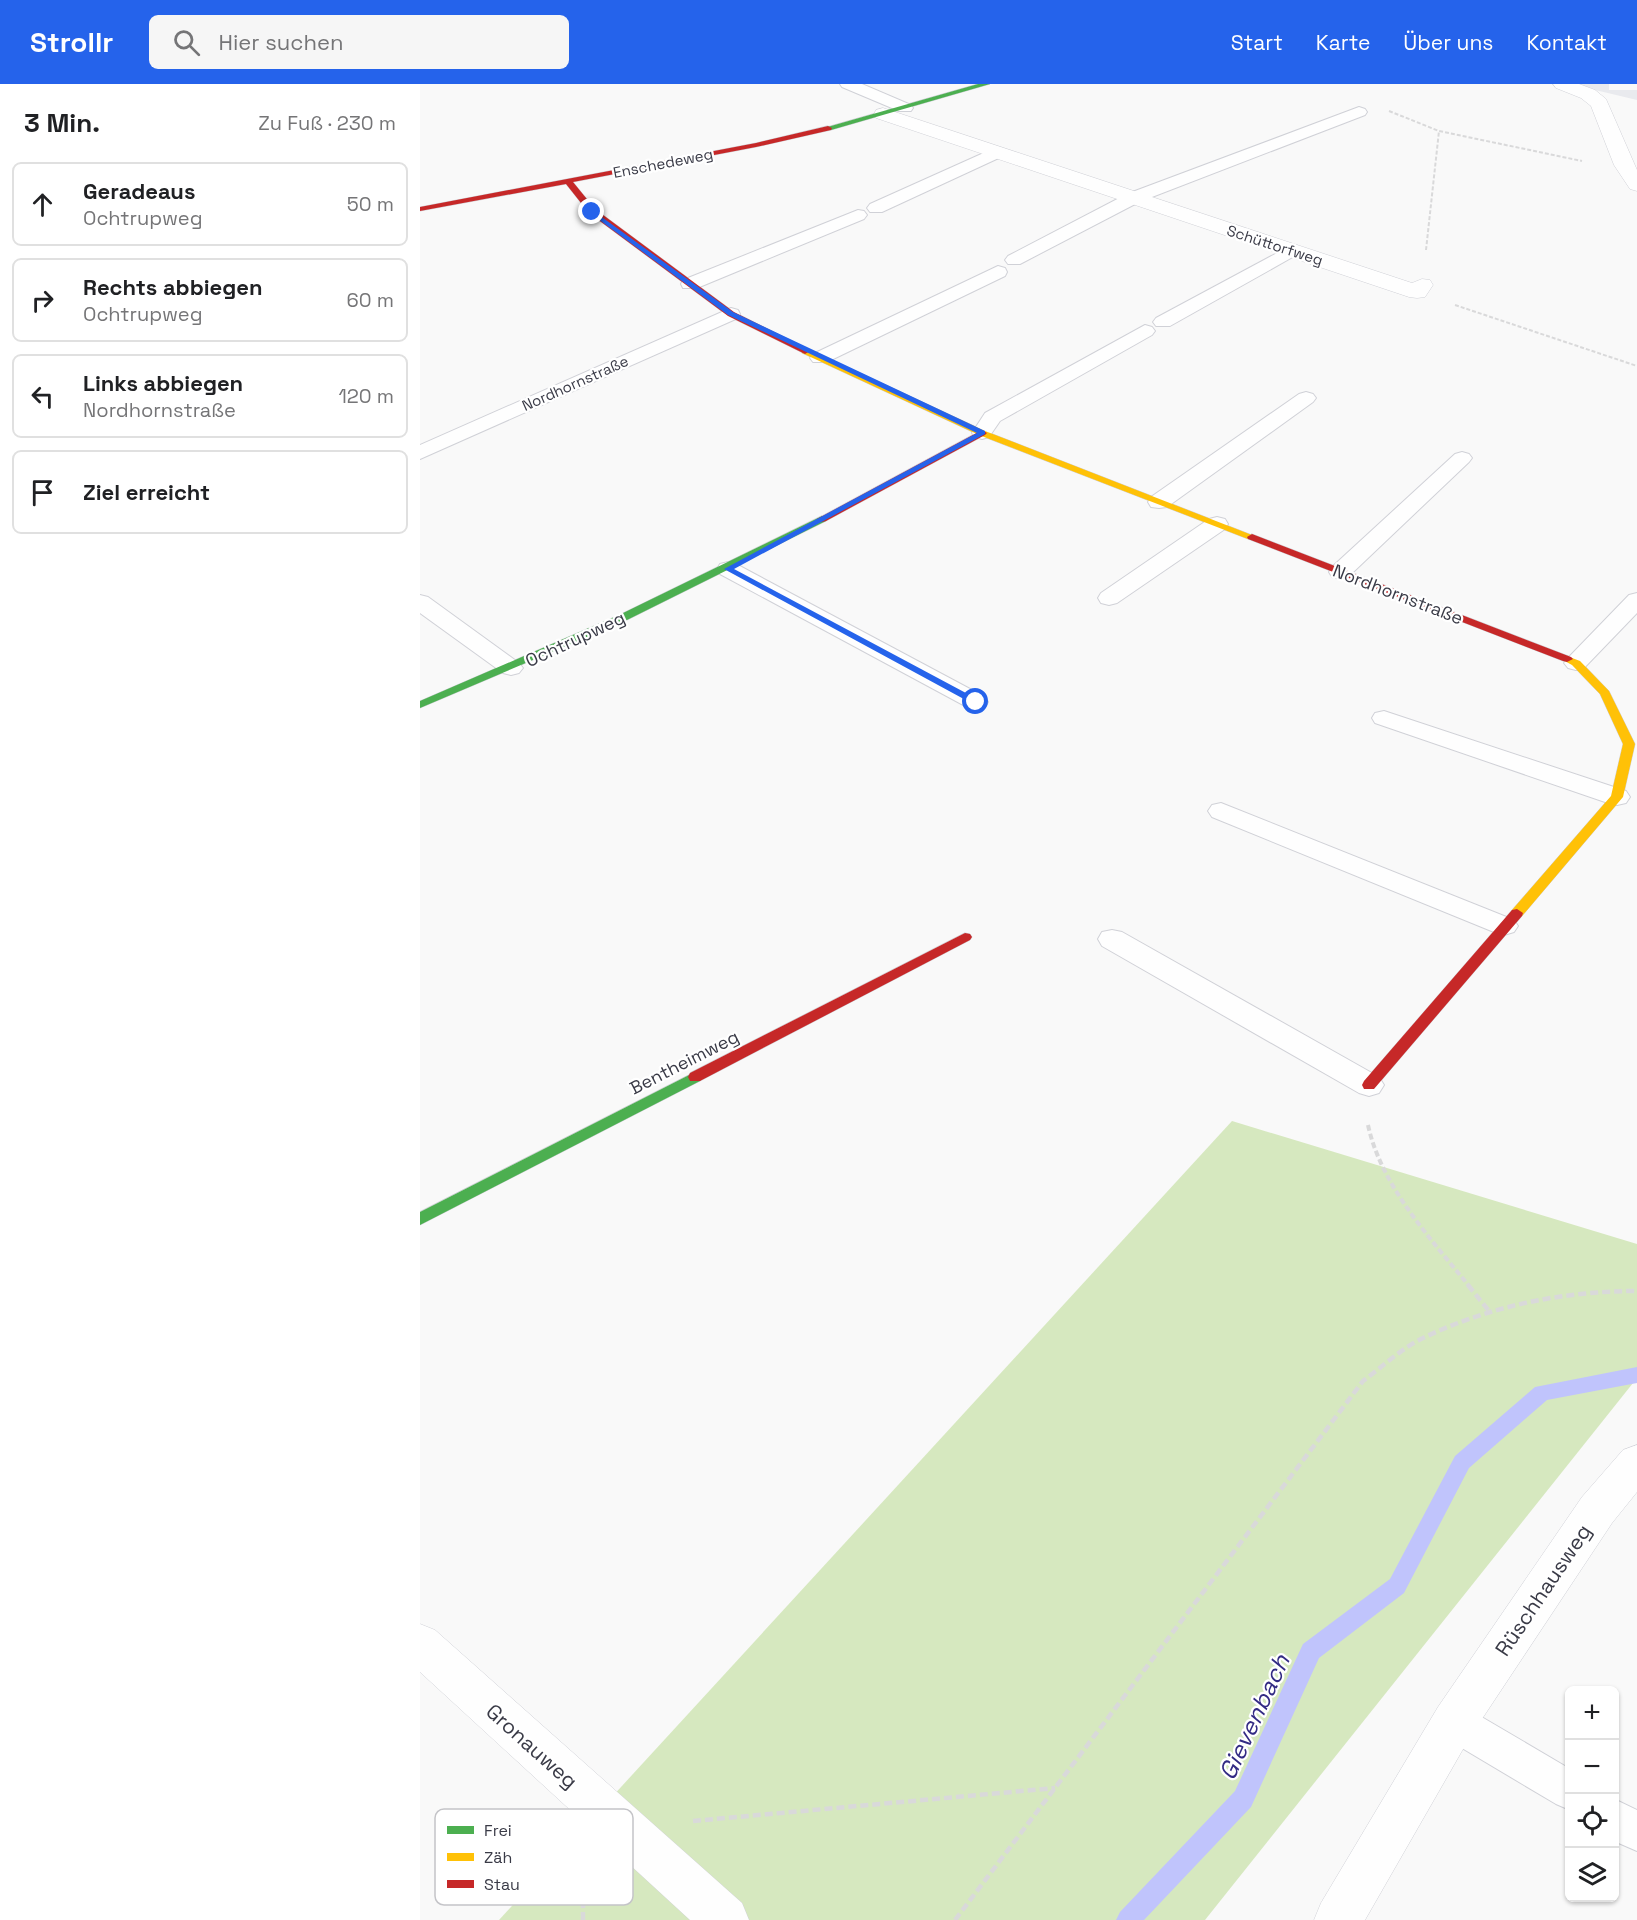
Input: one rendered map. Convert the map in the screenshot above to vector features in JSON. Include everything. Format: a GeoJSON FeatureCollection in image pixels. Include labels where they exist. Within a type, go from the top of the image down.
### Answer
{"type":"FeatureCollection","features":[{"type":"Feature","properties":{"kind":"street","name":"Enschedeweg"},"geometry":{"type":"LineString","coordinates":[[420,210],[756,145],[883,114],[986,84]]}},
{"type":"Feature","properties":{"kind":"street"},"geometry":{"type":"LineString","coordinates":[[1562,84],[1588,94],[1599,103],[1624,165],[1637,185]]}},
{"type":"Feature","properties":{"kind":"street","name":"Schüttorfweg"},"geometry":{"type":"LineString","coordinates":[[883,114],[1292,250],[1420,288]]}},
{"type":"Feature","properties":{"kind":"street","name":"Nordhornstraße"},"geometry":{"type":"LineString","coordinates":[[568,181],[592,212],[731,314],[820,358],[982,433],[1576,663],[1605,693],[1629,744],[1617,797],[1370,1085]]}},
{"type":"Feature","properties":{"kind":"street","name":"Ochtrupweg"},"geometry":{"type":"LineString","coordinates":[[420,705],[511,668],[728,569],[982,433]]}},
{"type":"Feature","properties":{"kind":"street","name":"Bentheimweg"},"geometry":{"type":"LineString","coordinates":[[420,1219],[965,937]]}},
{"type":"Feature","properties":{"kind":"street","name":"Rüschhausweg"},"geometry":{"type":"LineString","coordinates":[[1338,1920],[1454,1722],[1597,1510],[1637,1462]]}},
{"type":"Feature","properties":{"kind":"street","name":"Gronauweg"},"geometry":{"type":"LineString","coordinates":[[420,1644],[601,1809]]}},
{"type":"Feature","properties":{"kind":"street","name":"Gronauweg"},"geometry":{"type":"LineString","coordinates":[[633,1838],[725,1920]]}},
{"type":"Feature","properties":{"kind":"lane"},"geometry":{"type":"LineString","coordinates":[[848,84],[904,108]]}},
{"type":"Feature","properties":{"kind":"lane"},"geometry":{"type":"LineString","coordinates":[[1014,260],[1133,198],[1359,112]]}},
{"type":"Feature","properties":{"kind":"lane"},"geometry":{"type":"LineString","coordinates":[[876,208],[997,152]]}},
{"type":"Feature","properties":{"kind":"lane"},"geometry":{"type":"LineString","coordinates":[[690,284],[858,215]]}},
{"type":"Feature","properties":{"kind":"lane"},"geometry":{"type":"LineString","coordinates":[[982,433],[992,417],[1292,250]]}},
{"type":"Feature","properties":{"kind":"lane"},"geometry":{"type":"LineString","coordinates":[[820,358],[998,272]]}},
{"type":"Feature","properties":{"kind":"lane","name":"Nordhornstraße"},"geometry":{"type":"LineString","coordinates":[[422,458],[731,314]]}},
{"type":"Feature","properties":{"kind":"lane"},"geometry":{"type":"LineString","coordinates":[[1160,501],[1306,398]]}},
{"type":"Feature","properties":{"kind":"lane"},"geometry":{"type":"LineString","coordinates":[[1340,572],[1462,458]]}},
{"type":"Feature","properties":{"kind":"lane"},"geometry":{"type":"LineString","coordinates":[[1109,598],[1217,524]]}},
{"type":"Feature","properties":{"kind":"lane"},"geometry":{"type":"LineString","coordinates":[[728,569],[976,702]]}},
{"type":"Feature","properties":{"kind":"lane"},"geometry":{"type":"LineString","coordinates":[[1576,663],[1637,600]]}},
{"type":"Feature","properties":{"kind":"lane"},"geometry":{"type":"LineString","coordinates":[[420,602],[511,668]]}},
{"type":"Feature","properties":{"kind":"lane"},"geometry":{"type":"LineString","coordinates":[[1384,718],[1617,797]]}},
{"type":"Feature","properties":{"kind":"lane"},"geometry":{"type":"LineString","coordinates":[[1221,811],[1504,926]]}},
{"type":"Feature","properties":{"kind":"lane"},"geometry":{"type":"LineString","coordinates":[[1112,939],[1370,1085]]}},
{"type":"Feature","properties":{"kind":"lane"},"geometry":{"type":"LineString","coordinates":[[1454,1722],[1565,1789]]}},
{"type":"Feature","properties":{"kind":"lane"},"geometry":{"type":"LineString","coordinates":[[1619,1821],[1637,1832]]}},
{"type":"Feature","properties":{"kind":"path"},"geometry":{"type":"LineString","coordinates":[[1359,112],[1379,110],[1398,113],[1439,131],[1585,162],[1624,165]]}},
{"type":"Feature","properties":{"kind":"path"},"geometry":{"type":"LineString","coordinates":[[1439,131],[1420,288],[1637,366]]}},
{"type":"Feature","properties":{"kind":"path"},"geometry":{"type":"LineString","coordinates":[[1370,1085],[1368,1136],[1384,1173],[1489,1311]]}},
{"type":"Feature","properties":{"kind":"path"},"geometry":{"type":"LineString","coordinates":[[955,1920],[1364,1381],[1420,1339],[1489,1311],[1541,1299],[1587,1292],[1637,1292]]}},
{"type":"Feature","properties":{"kind":"path"},"geometry":{"type":"LineString","coordinates":[[633,1826],[1055,1788]]}},
{"type":"Feature","properties":{"kind":"shaded area"},"geometry":{"type":"Polygon","coordinates":[[[1570,84],[1609,84],[1609,90],[1637,90],[1637,100],[1570,84]]]}},
{"type":"Feature","properties":{"kind":"green space"},"geometry":{"type":"Polygon","coordinates":[[[1232,1121],[1637,1244],[1637,1378],[1205,1920],[499,1920],[513,1905],[633,1905],[633,1809],[601,1809],[1232,1121]]]}},
{"type":"Feature","properties":{"kind":"waterway","name":"Gievenbach"},"geometry":{"type":"LineString","coordinates":[[1128,1920],[1243,1799],[1311,1651],[1397,1586],[1462,1462],[1542,1393],[1637,1375]]}},
{"type":"Feature","properties":{"kind":"traffic: fast"},"geometry":{"type":"LineString","coordinates":[[828,128],[986,84]]}},
{"type":"Feature","properties":{"kind":"traffic: fast"},"geometry":{"type":"LineString","coordinates":[[420,705],[623,617],[723,570],[822,519]]}},
{"type":"Feature","properties":{"kind":"traffic: fast"},"geometry":{"type":"LineString","coordinates":[[420,1219],[695,1077]]}},
{"type":"Feature","properties":{"kind":"traffic: slow"},"geometry":{"type":"LineString","coordinates":[[805,351],[982,433],[1252,537]]}},
{"type":"Feature","properties":{"kind":"traffic: slow"},"geometry":{"type":"LineString","coordinates":[[1517,913],[1617,797],[1629,744],[1605,693],[1576,663],[1567,659]]}},
{"type":"Feature","properties":{"kind":"traffic: jam"},"geometry":{"type":"LineString","coordinates":[[420,209],[756,145],[828,128]]}},
{"type":"Feature","properties":{"kind":"traffic: jam"},"geometry":{"type":"LineString","coordinates":[[568,181],[592,211],[731,314],[805,351]]}},
{"type":"Feature","properties":{"kind":"traffic: jam"},"geometry":{"type":"LineString","coordinates":[[822,519],[982,433]]}},
{"type":"Feature","properties":{"kind":"traffic: jam"},"geometry":{"type":"LineString","coordinates":[[1252,537],[1567,659]]}},
{"type":"Feature","properties":{"kind":"traffic: jam"},"geometry":{"type":"LineString","coordinates":[[1369,1085],[1517,913]]}},
{"type":"Feature","properties":{"kind":"traffic: jam"},"geometry":{"type":"LineString","coordinates":[[695,1077],[965,937]]}},
{"type":"Feature","properties":{"kind":"route"},"geometry":{"type":"LineString","coordinates":[[592,212],[731,314],[982,433],[728,569],[976,702]]}}]}
